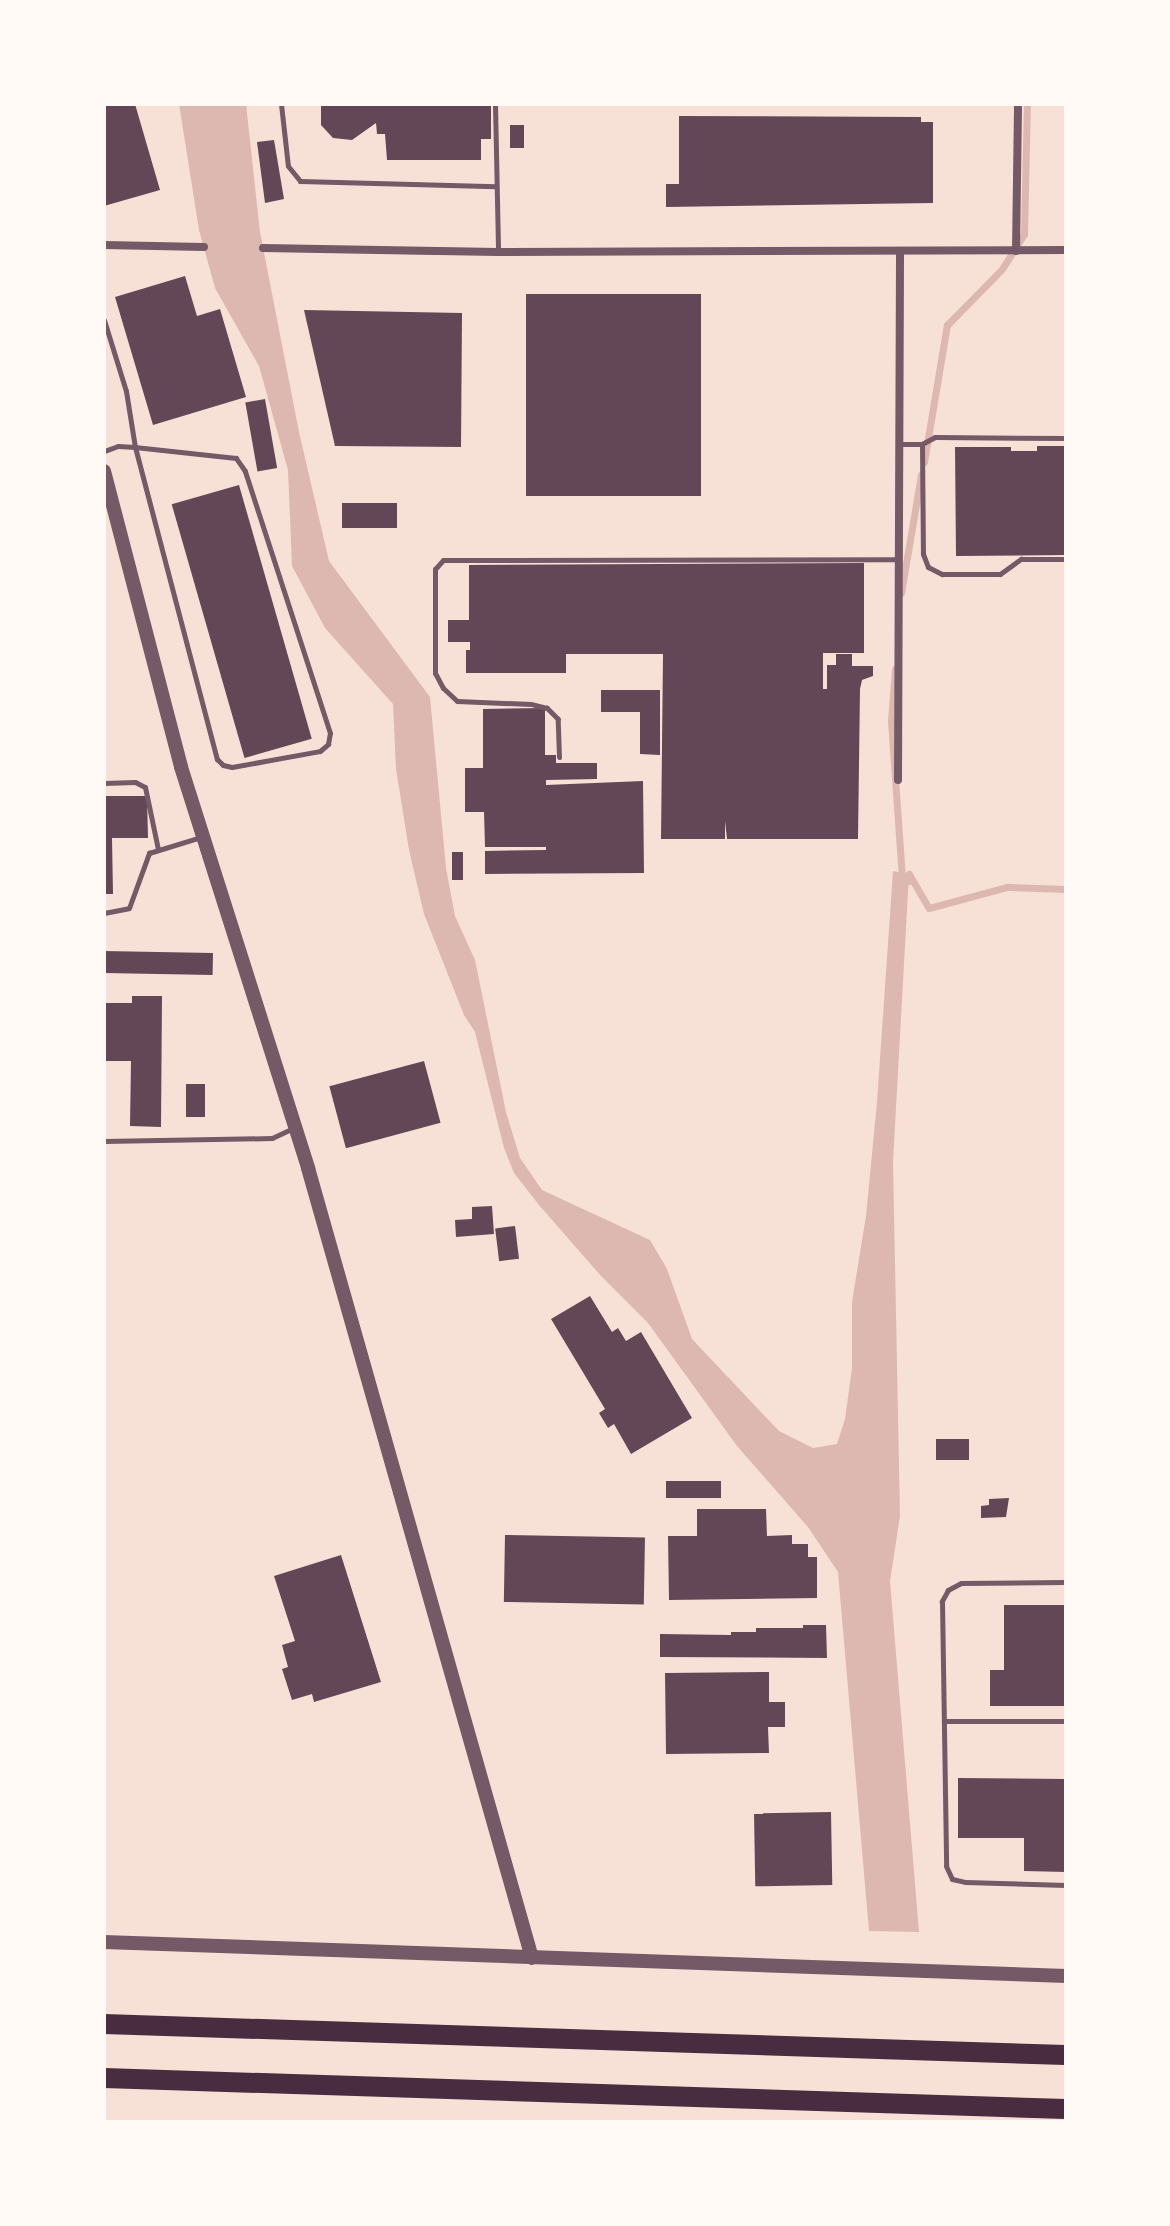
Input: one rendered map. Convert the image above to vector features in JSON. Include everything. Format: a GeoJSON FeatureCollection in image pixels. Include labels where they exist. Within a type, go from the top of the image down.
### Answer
{"type":"FeatureCollection","features":[{"type":"Feature","properties":{"kind":"highway"},"geometry":{"type":"LineString","coordinates":[[104,2024],[1066,2055]]}},
{"type":"Feature","properties":{"kind":"highway"},"geometry":{"type":"LineString","coordinates":[[104,2078],[1066,2109]]}},
{"type":"Feature","properties":{"kind":"street"},"geometry":{"type":"LineString","coordinates":[[1016,251],[1018,104]]}},
{"type":"Feature","properties":{"kind":"street"},"geometry":{"type":"LineString","coordinates":[[104,245],[204,247]]}},
{"type":"Feature","properties":{"kind":"street"},"geometry":{"type":"LineString","coordinates":[[263,248],[498,252],[1066,250]]}},
{"type":"Feature","properties":{"kind":"street"},"geometry":{"type":"LineString","coordinates":[[898,780],[900,251]]}},
{"type":"Feature","properties":{"kind":"street"},"geometry":{"type":"LineString","coordinates":[[104,471],[202,837],[295,1127],[532,1958]]}},
{"type":"Feature","properties":{"kind":"street"},"geometry":{"type":"LineString","coordinates":[[104,1942],[1066,1976]]}},
{"type":"Feature","properties":{"kind":"lane"},"geometry":{"type":"LineString","coordinates":[[281,104],[288,166],[300,181],[496,186]]}},
{"type":"Feature","properties":{"kind":"lane"},"geometry":{"type":"LineString","coordinates":[[495,104],[498,252]]}},
{"type":"Feature","properties":{"kind":"lane"},"geometry":{"type":"LineString","coordinates":[[104,320],[126,391],[135,447],[217,759],[223,765],[232,767],[320,751],[328,744],[330,733],[245,471],[236,458],[221,454],[135,447],[118,446],[104,451]]}},
{"type":"Feature","properties":{"kind":"lane"},"geometry":{"type":"LineString","coordinates":[[900,444],[922,444],[935,437],[1066,438]]}},
{"type":"Feature","properties":{"kind":"lane"},"geometry":{"type":"LineString","coordinates":[[922,444],[923,554],[928,567],[942,574],[1000,574],[1021,559],[1066,559]]}},
{"type":"Feature","properties":{"kind":"lane"},"geometry":{"type":"LineString","coordinates":[[559,757],[558,719],[547,708],[531,704],[457,701],[443,688],[435,673],[435,569],[443,560],[900,559]]}},
{"type":"Feature","properties":{"kind":"lane"},"geometry":{"type":"LineString","coordinates":[[104,783],[135,782],[145,787],[158,849]]}},
{"type":"Feature","properties":{"kind":"lane"},"geometry":{"type":"LineString","coordinates":[[104,913],[129,908],[149,853],[202,837]]}},
{"type":"Feature","properties":{"kind":"lane"},"geometry":{"type":"LineString","coordinates":[[104,1141],[272,1138],[295,1127]]}},
{"type":"Feature","properties":{"kind":"lane"},"geometry":{"type":"LineString","coordinates":[[1066,1582],[961,1583],[948,1590],[942,1601],[946,1866],[952,1879],[965,1882],[1066,1885]]}},
{"type":"Feature","properties":{"kind":"lane"},"geometry":{"type":"LineString","coordinates":[[944,1721],[1066,1721]]}},
{"type":"Feature","properties":{"kind":"shaded area"},"geometry":{"type":"Polygon","coordinates":[[[179,104],[246,104],[260,232],[299,432],[329,561],[430,697],[446,868],[455,916],[475,960],[506,1112],[520,1158],[542,1190],[650,1240],[667,1269],[692,1339],[779,1431],[813,1448],[837,1444],[845,1419],[852,1368],[852,1302],[866,1216],[877,1102],[893,871],[909,874],[893,1162],[900,1516],[890,1581],[919,1932],[869,1931],[838,1572],[808,1527],[737,1446],[648,1323],[601,1276],[514,1173],[504,1148],[475,1032],[464,1015],[424,914],[409,850],[396,769],[393,704],[325,628],[292,566],[288,470],[259,366],[215,288],[199,230],[179,104]]]}},
{"type":"Feature","properties":{"kind":"building"},"geometry":{"type":"Polygon","coordinates":[[[104,104],[135,104],[160,190],[104,206],[104,104]]]}},
{"type":"Feature","properties":{"kind":"building"},"geometry":{"type":"Polygon","coordinates":[[[321,104],[491,104],[491,139],[481,139],[481,160],[387,160],[385,134],[377,134],[376,123],[352,140],[333,138],[321,125],[321,104]]]}},
{"type":"Feature","properties":{"kind":"building"},"geometry":{"type":"Polygon","coordinates":[[[679,116],[921,117],[921,122],[933,122],[933,203],[666,207],[666,184],[679,184],[679,116]]]}},
{"type":"Feature","properties":{"kind":"building"},"geometry":{"type":"Polygon","coordinates":[[[510,125],[524,125],[524,148],[510,148],[510,125]]]}},
{"type":"Feature","properties":{"kind":"building"},"geometry":{"type":"Polygon","coordinates":[[[274,140],[284,199],[265,203],[257,142],[274,140]]]}},
{"type":"Feature","properties":{"kind":"building"},"geometry":{"type":"Polygon","coordinates":[[[185,276],[197,316],[220,309],[246,397],[153,425],[115,297],[185,276]]]}},
{"type":"Feature","properties":{"kind":"building"},"geometry":{"type":"Polygon","coordinates":[[[526,294],[701,294],[701,496],[526,496],[526,294]]]}},
{"type":"Feature","properties":{"kind":"building"},"geometry":{"type":"Polygon","coordinates":[[[304,310],[462,313],[461,447],[335,446],[304,310]]]}},
{"type":"Feature","properties":{"kind":"building"},"geometry":{"type":"Polygon","coordinates":[[[265,399],[277,468],[257,471],[245,402],[265,399]]]}},
{"type":"Feature","properties":{"kind":"building"},"geometry":{"type":"Polygon","coordinates":[[[1037,446],[1064,446],[1066,451],[1066,555],[956,556],[955,447],[1011,447],[1011,451],[1037,451],[1037,446]]]}},
{"type":"Feature","properties":{"kind":"building"},"geometry":{"type":"Polygon","coordinates":[[[239,485],[312,739],[244,758],[172,504],[239,485]]]}},
{"type":"Feature","properties":{"kind":"building"},"geometry":{"type":"Polygon","coordinates":[[[342,503],[397,503],[397,528],[342,528],[342,503]]]}},
{"type":"Feature","properties":{"kind":"building"},"geometry":{"type":"Polygon","coordinates":[[[864,563],[864,653],[823,653],[823,689],[827,689],[827,665],[836,665],[836,654],[852,654],[852,666],[873,666],[873,676],[862,680],[860,689],[858,839],[727,839],[725,821],[725,839],[661,839],[663,654],[566,654],[566,673],[466,673],[466,650],[470,650],[470,642],[448,642],[448,620],[469,620],[469,565],[864,563]]]}},
{"type":"Feature","properties":{"kind":"building"},"geometry":{"type":"Polygon","coordinates":[[[601,690],[660,690],[660,755],[640,754],[640,712],[601,712],[601,690]]]}},
{"type":"Feature","properties":{"kind":"building"},"geometry":{"type":"Polygon","coordinates":[[[545,708],[545,755],[556,755],[556,763],[597,763],[597,779],[546,780],[546,785],[643,781],[644,873],[485,874],[485,851],[546,850],[546,847],[485,847],[484,812],[465,812],[465,768],[483,768],[483,709],[545,708]]]}},
{"type":"Feature","properties":{"kind":"building"},"geometry":{"type":"Polygon","coordinates":[[[104,796],[147,796],[148,838],[112,838],[113,894],[104,894],[104,796]]]}},
{"type":"Feature","properties":{"kind":"building"},"geometry":{"type":"Polygon","coordinates":[[[452,852],[463,852],[463,880],[452,880],[452,852]]]}},
{"type":"Feature","properties":{"kind":"building"},"geometry":{"type":"Polygon","coordinates":[[[104,951],[213,953],[213,975],[104,973],[104,951]]]}},
{"type":"Feature","properties":{"kind":"building"},"geometry":{"type":"Polygon","coordinates":[[[132,996],[162,996],[161,1127],[130,1126],[131,1061],[104,1061],[104,1003],[132,1003],[132,996]]]}},
{"type":"Feature","properties":{"kind":"building"},"geometry":{"type":"Polygon","coordinates":[[[424,1061],[441,1123],[346,1148],[329,1086],[424,1061]]]}},
{"type":"Feature","properties":{"kind":"building"},"geometry":{"type":"Polygon","coordinates":[[[186,1084],[205,1084],[205,1117],[186,1117],[186,1084]]]}},
{"type":"Feature","properties":{"kind":"building"},"geometry":{"type":"Polygon","coordinates":[[[492,1206],[494,1234],[456,1237],[455,1220],[472,1219],[472,1207],[492,1206]]]}},
{"type":"Feature","properties":{"kind":"building"},"geometry":{"type":"Polygon","coordinates":[[[515,1226],[519,1259],[499,1261],[495,1228],[515,1226]]]}},
{"type":"Feature","properties":{"kind":"building"},"geometry":{"type":"Polygon","coordinates":[[[590,1296],[612,1332],[618,1328],[626,1341],[641,1332],[692,1418],[631,1454],[614,1424],[608,1428],[599,1413],[605,1409],[551,1319],[590,1296]]]}},
{"type":"Feature","properties":{"kind":"building"},"geometry":{"type":"Polygon","coordinates":[[[936,1439],[969,1439],[969,1460],[936,1460],[936,1439]]]}},
{"type":"Feature","properties":{"kind":"building"},"geometry":{"type":"Polygon","coordinates":[[[666,1481],[721,1481],[721,1498],[666,1498],[666,1481]]]}},
{"type":"Feature","properties":{"kind":"building"},"geometry":{"type":"Polygon","coordinates":[[[1009,1498],[1006,1517],[981,1518],[981,1506],[989,1505],[989,1499],[1009,1498]]]}},
{"type":"Feature","properties":{"kind":"building"},"geometry":{"type":"Polygon","coordinates":[[[697,1509],[766,1509],[767,1536],[792,1535],[792,1544],[808,1544],[808,1557],[817,1557],[817,1598],[669,1600],[668,1536],[697,1536],[697,1509]]]}},
{"type":"Feature","properties":{"kind":"building"},"geometry":{"type":"Polygon","coordinates":[[[505,1535],[645,1537],[644,1604],[504,1602],[505,1535]]]}},
{"type":"Feature","properties":{"kind":"building"},"geometry":{"type":"Polygon","coordinates":[[[341,1555],[381,1682],[314,1702],[312,1694],[292,1700],[282,1669],[288,1667],[282,1645],[295,1641],[274,1576],[341,1555]]]}},
{"type":"Feature","properties":{"kind":"building"},"geometry":{"type":"Polygon","coordinates":[[[1004,1605],[1066,1605],[1066,1706],[990,1706],[990,1670],[1004,1670],[1004,1605]]]}},
{"type":"Feature","properties":{"kind":"building"},"geometry":{"type":"Polygon","coordinates":[[[803,1625],[826,1625],[827,1658],[660,1657],[660,1634],[731,1635],[731,1632],[756,1632],[756,1628],[803,1628],[803,1625]]]}},
{"type":"Feature","properties":{"kind":"building"},"geometry":{"type":"Polygon","coordinates":[[[769,1672],[769,1702],[785,1702],[785,1727],[768,1727],[769,1753],[666,1754],[665,1673],[769,1672]]]}},
{"type":"Feature","properties":{"kind":"building"},"geometry":{"type":"Polygon","coordinates":[[[958,1778],[1066,1779],[1066,1872],[1024,1871],[1024,1838],[958,1838],[958,1778]]]}},
{"type":"Feature","properties":{"kind":"building"},"geometry":{"type":"Polygon","coordinates":[[[831,1812],[832,1885],[755,1886],[754,1813],[831,1812]]]}},
{"type":"Feature","properties":{"kind":"waterway"},"geometry":{"type":"LineString","coordinates":[[924,462],[947,325],[1002,269],[1024,234],[1027,104]]}},
{"type":"Feature","properties":{"kind":"waterway"},"geometry":{"type":"LineString","coordinates":[[901,593],[921,475]]}},
{"type":"Feature","properties":{"kind":"waterway"},"geometry":{"type":"LineString","coordinates":[[895,669],[891,721],[902,880]]}},
{"type":"Feature","properties":{"kind":"waterway"},"geometry":{"type":"LineString","coordinates":[[909,881],[909,874],[929,908],[1007,887],[1066,889]]}}]}
